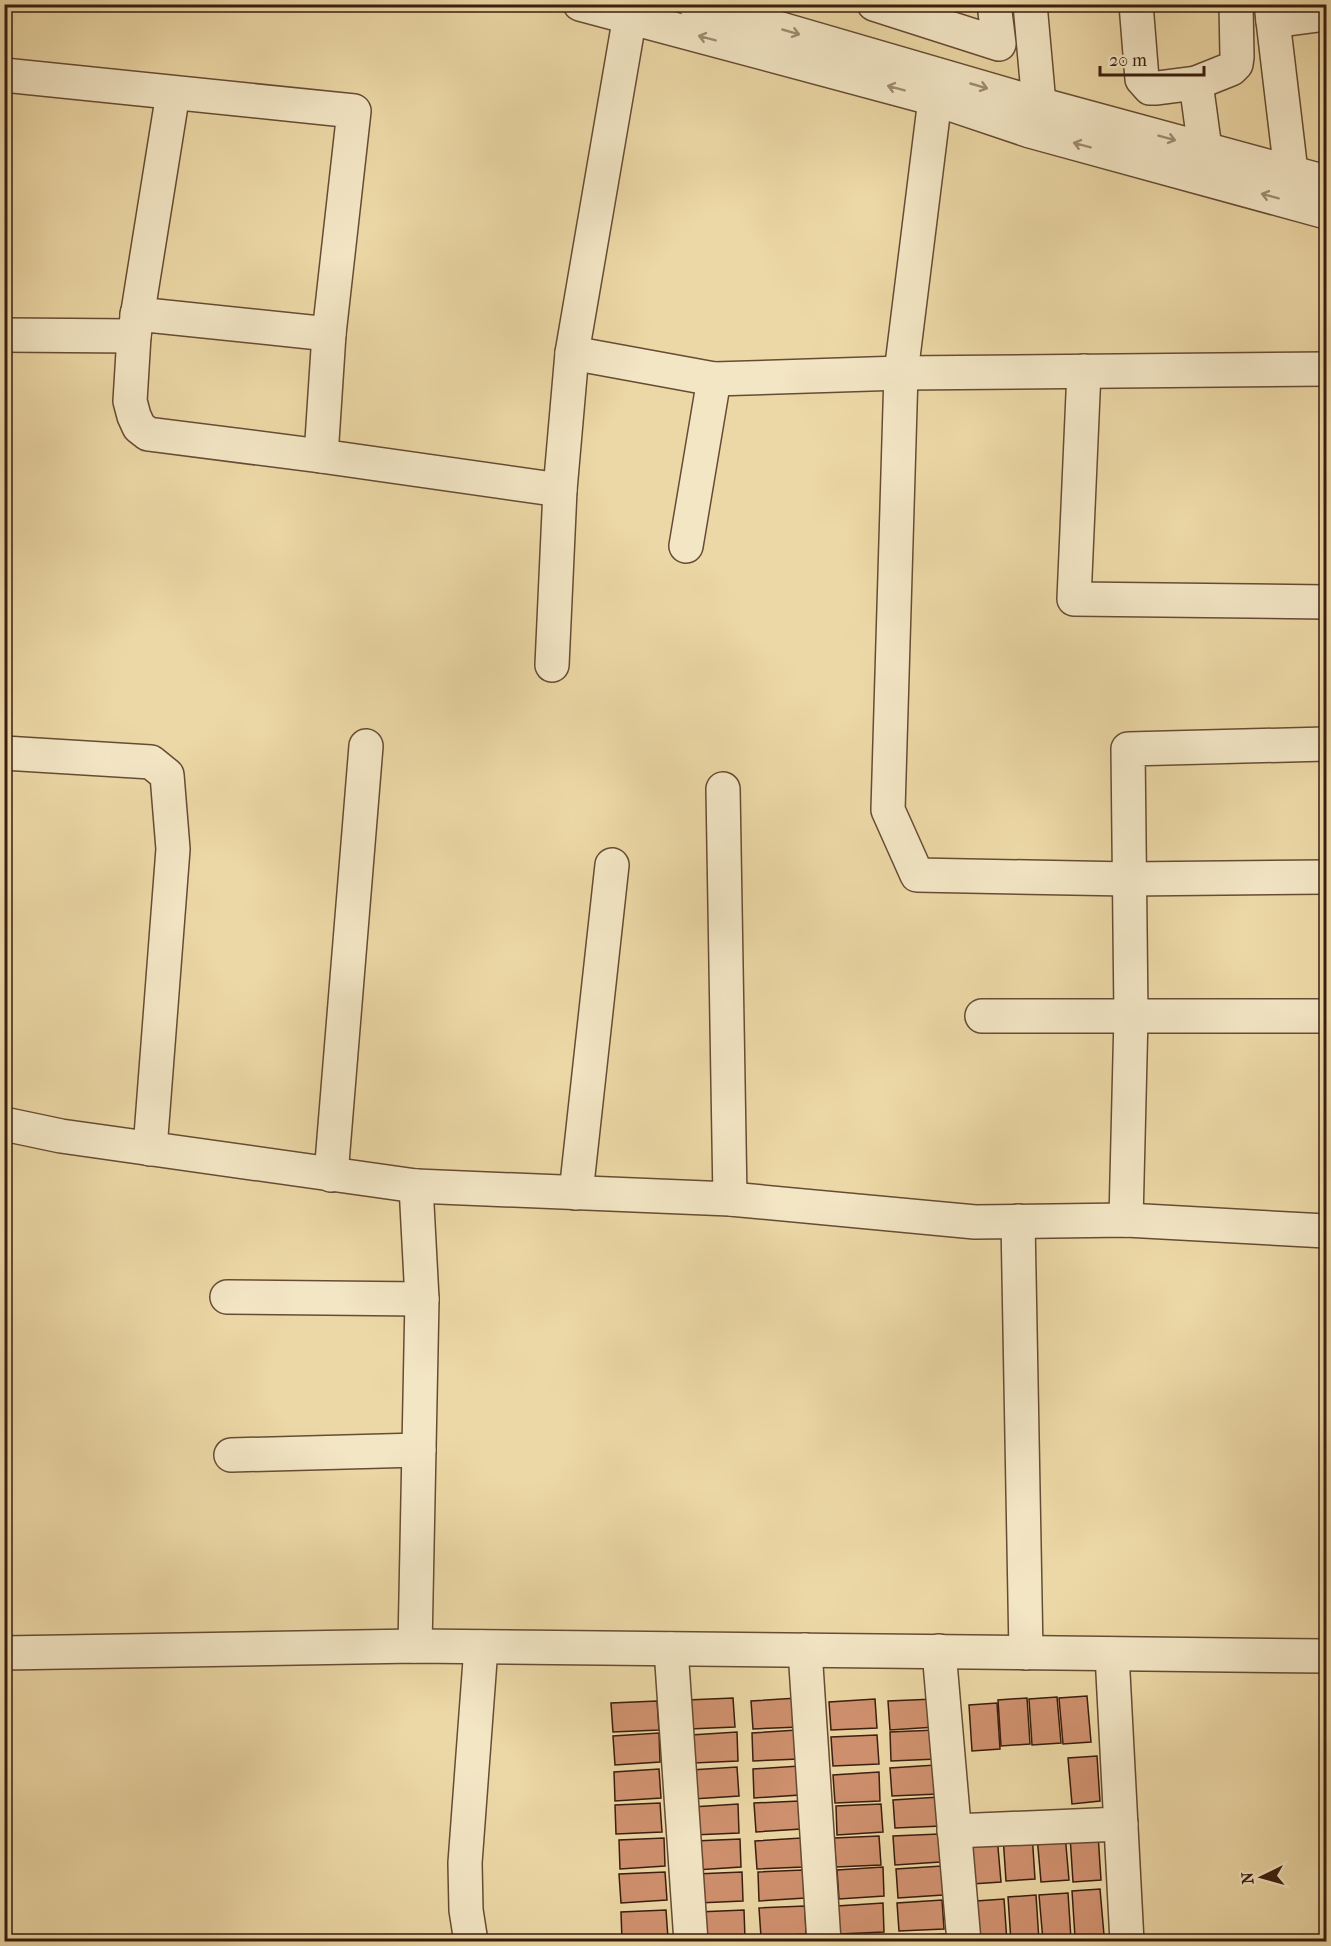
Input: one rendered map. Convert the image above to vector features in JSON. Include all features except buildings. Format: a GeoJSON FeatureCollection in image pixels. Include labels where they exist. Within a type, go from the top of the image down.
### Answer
{"type":"FeatureCollection","features":[{"type":"Feature","properties":{"kind":"street"},"geometry":{"type":"LineString","coordinates":[[580,4],[631,11],[935,99],[1030,131],[1326,212]]}},
{"type":"Feature","properties":{"kind":"street"},"geometry":{"type":"LineString","coordinates":[[695,4],[1039,104],[1326,182]]}},
{"type":"Feature","properties":{"kind":"street"},"geometry":{"type":"LineString","coordinates":[[874,4],[999,44],[994,4]]}},
{"type":"Feature","properties":{"kind":"street"},"geometry":{"type":"LineString","coordinates":[[1030,4],[1039,104]]}},
{"type":"Feature","properties":{"kind":"street"},"geometry":{"type":"LineString","coordinates":[[1136,4],[1142,79],[1150,88],[1196,83],[1231,69],[1236,64],[1236,4]]}},
{"type":"Feature","properties":{"kind":"street"},"geometry":{"type":"LineString","coordinates":[[552,665],[560,490],[572,352],[631,11]]}},
{"type":"Feature","properties":{"kind":"street"},"geometry":{"type":"LineString","coordinates":[[1291,172],[1272,13],[1326,14]]}},
{"type":"Feature","properties":{"kind":"street"},"geometry":{"type":"LineString","coordinates":[[4,75],[354,111],[329,334],[321,456]]}},
{"type":"Feature","properties":{"kind":"street"},"geometry":{"type":"LineString","coordinates":[[1196,83],[1205,149]]}},
{"type":"Feature","properties":{"kind":"street"},"geometry":{"type":"LineString","coordinates":[[173,93],[135,325],[130,401],[139,427],[148,434],[560,490]]}},
{"type":"Feature","properties":{"kind":"street"},"geometry":{"type":"LineString","coordinates":[[935,99],[901,373],[888,810],[916,875],[1128,879],[1326,877]]}},
{"type":"Feature","properties":{"kind":"street"},"geometry":{"type":"LineString","coordinates":[[4,334],[135,325],[329,334]]}},
{"type":"Feature","properties":{"kind":"street"},"geometry":{"type":"LineString","coordinates":[[572,352],[714,379],[901,373],[1326,369]]}},
{"type":"Feature","properties":{"kind":"street"},"geometry":{"type":"LineString","coordinates":[[1084,371],[1074,599],[1326,602]]}},
{"type":"Feature","properties":{"kind":"street"},"geometry":{"type":"LineString","coordinates":[[686,546],[714,379]]}},
{"type":"Feature","properties":{"kind":"street"},"geometry":{"type":"LineString","coordinates":[[1126,1220],[1131,1016],[1128,749],[1326,744]]}},
{"type":"Feature","properties":{"kind":"street"},"geometry":{"type":"LineString","coordinates":[[332,1175],[366,746]]}},
{"type":"Feature","properties":{"kind":"street"},"geometry":{"type":"LineString","coordinates":[[4,753],[151,762],[167,775],[173,849],[150,1149]]}},
{"type":"Feature","properties":{"kind":"street"},"geometry":{"type":"LineString","coordinates":[[723,789],[730,1199]]}},
{"type":"Feature","properties":{"kind":"street"},"geometry":{"type":"LineString","coordinates":[[576,1193],[612,865]]}},
{"type":"Feature","properties":{"kind":"street"},"geometry":{"type":"LineString","coordinates":[[982,1017],[1326,1016]]}},
{"type":"Feature","properties":{"kind":"street"},"geometry":{"type":"LineString","coordinates":[[4,1124],[61,1136],[416,1186],[730,1199],[975,1222],[1126,1220],[1326,1231]]}},
{"type":"Feature","properties":{"kind":"street"},"geometry":{"type":"LineString","coordinates":[[415,1646],[422,1299],[416,1186]]}},
{"type":"Feature","properties":{"kind":"street"},"geometry":{"type":"LineString","coordinates":[[1018,1221],[1026,1653]]}},
{"type":"Feature","properties":{"kind":"street"},"geometry":{"type":"LineString","coordinates":[[227,1297],[422,1299]]}},
{"type":"Feature","properties":{"kind":"street"},"geometry":{"type":"LineString","coordinates":[[231,1455],[419,1450]]}},
{"type":"Feature","properties":{"kind":"street"},"geometry":{"type":"LineString","coordinates":[[4,1653],[415,1646],[1326,1656]]}},
{"type":"Feature","properties":{"kind":"street"},"geometry":{"type":"LineString","coordinates":[[471,1941],[466,1910],[465,1863],[481,1647]]}},
{"type":"Feature","properties":{"kind":"street"},"geometry":{"type":"LineString","coordinates":[[671,1648],[691,1941]]}},
{"type":"Feature","properties":{"kind":"street"},"geometry":{"type":"LineString","coordinates":[[805,1650],[824,1941]]}},
{"type":"Feature","properties":{"kind":"street"},"geometry":{"type":"LineString","coordinates":[[939,1652],[964,1941]]}},
{"type":"Feature","properties":{"kind":"street"},"geometry":{"type":"LineString","coordinates":[[1112,1654],[1126,1941]]}},
{"type":"Feature","properties":{"kind":"street"},"geometry":{"type":"LineString","coordinates":[[954,1831],[1121,1824]]}}]}
